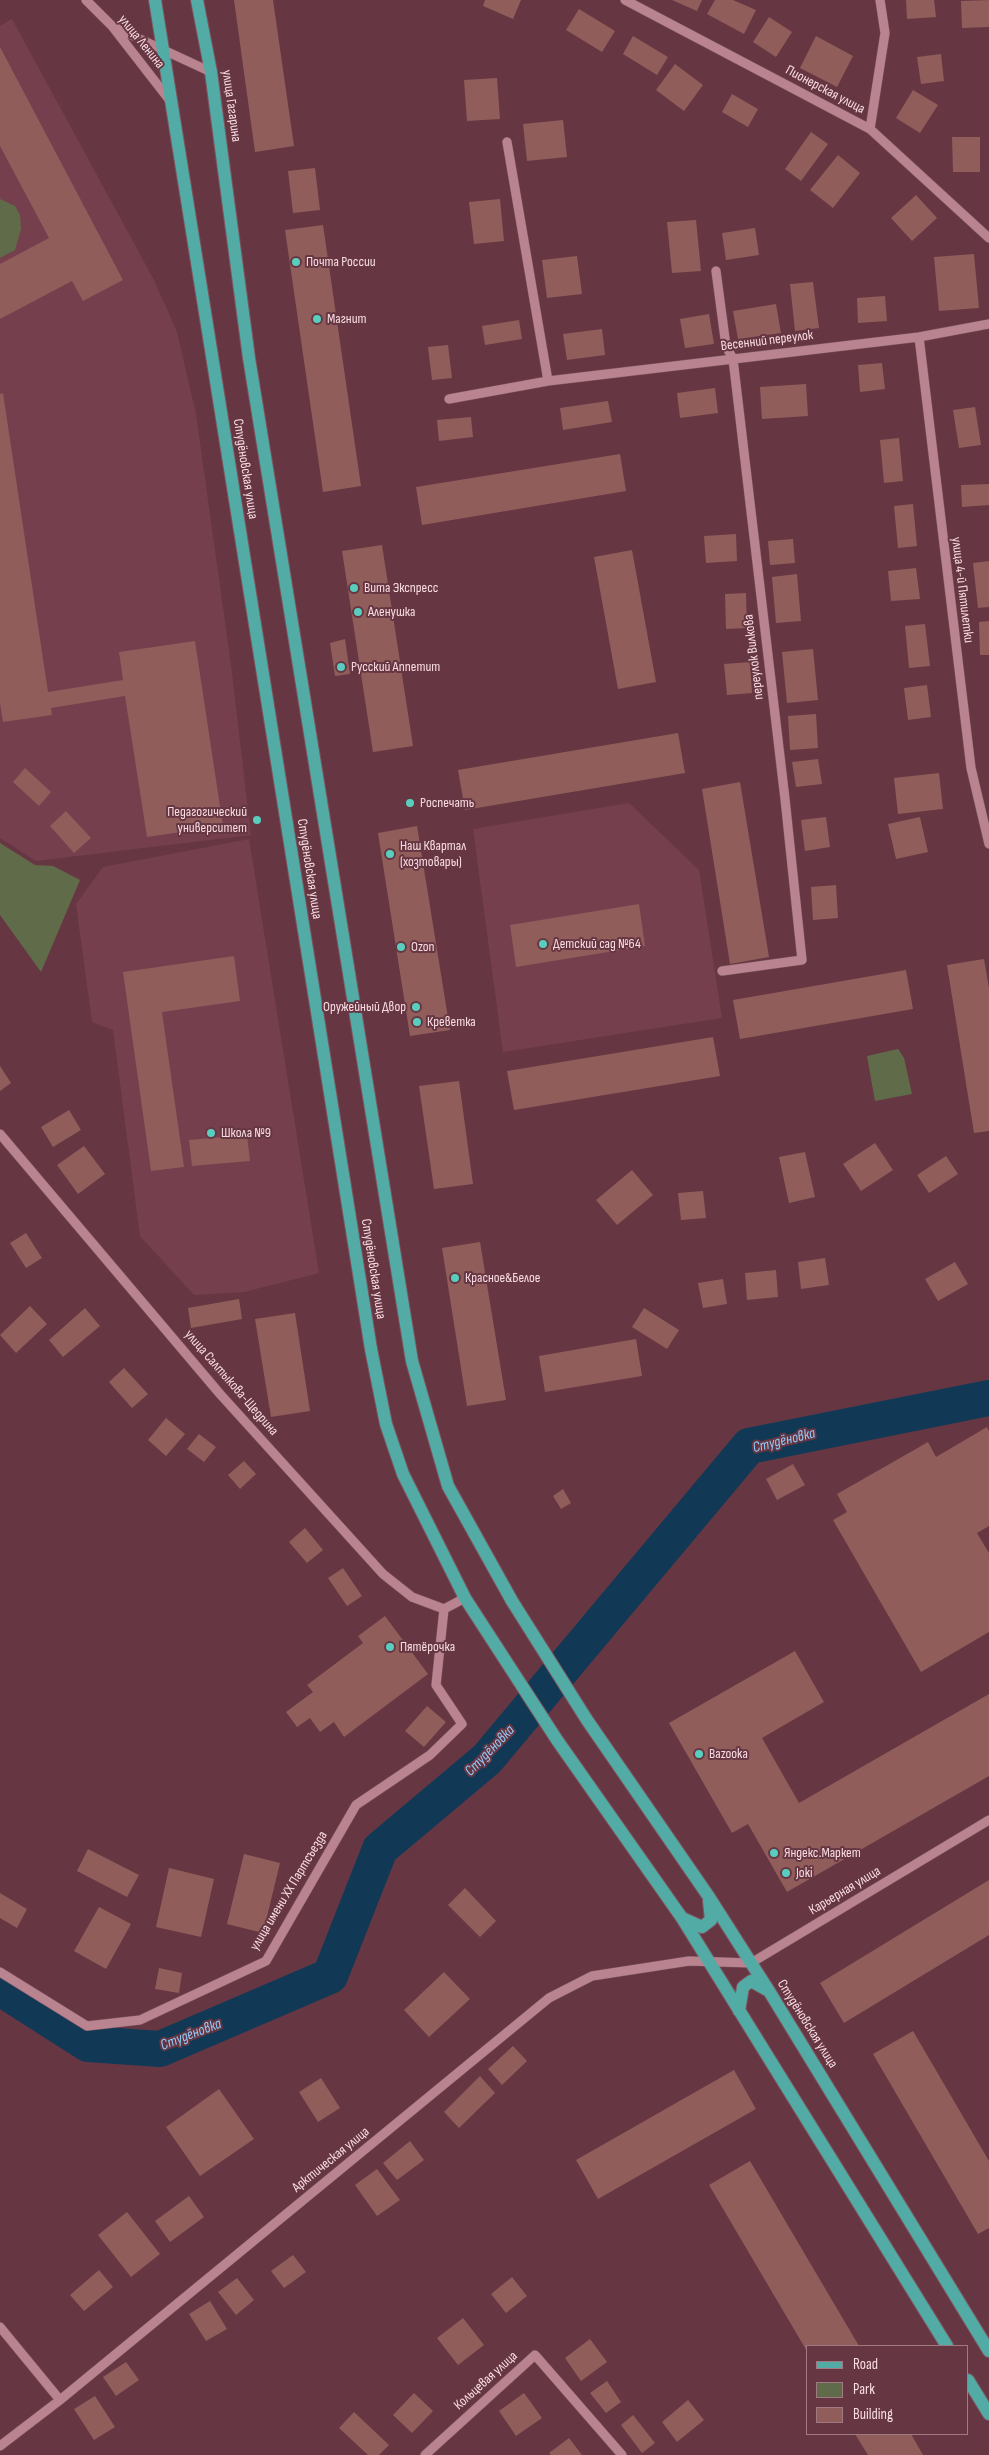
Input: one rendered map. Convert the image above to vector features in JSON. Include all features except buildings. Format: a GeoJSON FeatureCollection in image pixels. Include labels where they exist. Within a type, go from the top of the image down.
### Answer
{"type":"FeatureCollection","features":[{"type":"Feature","properties":{"kind":"main road"},"geometry":{"type":"LineString","coordinates":[[155,0],[172,102]]}},
{"type":"Feature","properties":{"kind":"main road","name":"улица Гагарина"},"geometry":{"type":"LineString","coordinates":[[197,0],[211,72],[232,218]]}},
{"type":"Feature","properties":{"kind":"main road","name":"Студёновская улица"},"geometry":{"type":"LineString","coordinates":[[172,102],[371,1349],[386,1424],[403,1474],[465,1598],[557,1740],[682,1918]]}},
{"type":"Feature","properties":{"kind":"main road","name":"Студёновская улица"},"geometry":{"type":"LineString","coordinates":[[232,218],[251,368],[412,1361],[448,1486],[512,1601],[587,1720],[709,1897],[769,1991],[989,2351]]}},
{"type":"Feature","properties":{"kind":"main road"},"geometry":{"type":"LineString","coordinates":[[682,1918],[702,1927],[711,1920],[709,1897]]}},
{"type":"Feature","properties":{"kind":"main road"},"geometry":{"type":"LineString","coordinates":[[682,1918],[946,2345]]}},
{"type":"Feature","properties":{"kind":"main road"},"geometry":{"type":"LineString","coordinates":[[739,2011],[744,1987],[751,1981],[769,1991]]}},
{"type":"Feature","properties":{"kind":"main road"},"geometry":{"type":"LineString","coordinates":[[969,2382],[989,2414]]}},
{"type":"Feature","properties":{"kind":"street","name":"улица Ленина"},"geometry":{"type":"LineString","coordinates":[[86,0],[112,26],[172,102]]}},
{"type":"Feature","properties":{"kind":"street","name":"Пионерская улица"},"geometry":{"type":"LineString","coordinates":[[626,0],[870,129],[989,238]]}},
{"type":"Feature","properties":{"kind":"street"},"geometry":{"type":"LineString","coordinates":[[870,129],[885,32],[880,0]]}},
{"type":"Feature","properties":{"kind":"street"},"geometry":{"type":"LineString","coordinates":[[112,26],[211,72]]}},
{"type":"Feature","properties":{"kind":"street"},"geometry":{"type":"LineString","coordinates":[[507,142],[548,382]]}},
{"type":"Feature","properties":{"kind":"street","name":"переулок Вилкова"},"geometry":{"type":"LineString","coordinates":[[716,271],[726,346],[733,359],[802,960],[722,971]]}},
{"type":"Feature","properties":{"kind":"street","name":"Весенний переулок"},"geometry":{"type":"LineString","coordinates":[[449,399],[548,382],[919,337],[989,324]]}},
{"type":"Feature","properties":{"kind":"street","name":"улица 4-й Пятилетки"},"geometry":{"type":"LineString","coordinates":[[919,337],[971,768],[989,844]]}},
{"type":"Feature","properties":{"kind":"street","name":"улица Салтыкова-Щедрина"},"geometry":{"type":"LineString","coordinates":[[0,1134],[220,1394],[383,1574],[412,1598],[444,1609]]}},
{"type":"Feature","properties":{"kind":"street"},"geometry":{"type":"LineString","coordinates":[[444,1609],[465,1598]]}},
{"type":"Feature","properties":{"kind":"street","name":"улица имени ХХ Партсъезда"},"geometry":{"type":"LineString","coordinates":[[0,1972],[87,2026],[140,2020],[266,1961],[356,1805],[430,1755],[462,1724],[436,1685],[444,1609]]}},
{"type":"Feature","properties":{"kind":"street","name":"Карьерная улица"},"geometry":{"type":"LineString","coordinates":[[751,1963],[989,1820]]}},
{"type":"Feature","properties":{"kind":"street","name":"Арктическая улица"},"geometry":{"type":"LineString","coordinates":[[0,2446],[60,2400],[549,1998],[592,1976],[689,1961],[709,1963]]}},
{"type":"Feature","properties":{"kind":"street"},"geometry":{"type":"LineString","coordinates":[[709,1963],[751,1963]]}},
{"type":"Feature","properties":{"kind":"street"},"geometry":{"type":"LineString","coordinates":[[0,2327],[60,2400]]}},
{"type":"Feature","properties":{"kind":"street","name":"Кольцевая улица"},"geometry":{"type":"LineString","coordinates":[[425,2455],[535,2355],[622,2455]]}},
{"type":"Feature","properties":{"kind":"shaded area"},"geometry":{"type":"Polygon","coordinates":[[[12,19],[154,280],[177,332],[196,414],[231,665],[251,835],[36,861],[0,838],[0,26],[12,19]]]}},
{"type":"Feature","properties":{"kind":"shaded area"},"geometry":{"type":"Polygon","coordinates":[[[629,803],[699,870],[722,1018],[503,1052],[473,829],[629,803]]]}},
{"type":"Feature","properties":{"kind":"shaded area","name":"Школа №9"},"geometry":{"type":"Polygon","coordinates":[[[249,839],[319,1273],[244,1292],[194,1295],[140,1236],[113,1030],[92,1022],[76,904],[103,867],[249,839]]]}},
{"type":"Feature","properties":{"kind":"green space"},"geometry":{"type":"Polygon","coordinates":[[[0,199],[15,206],[20,215],[21,229],[15,250],[0,258],[0,199]]]}},
{"type":"Feature","properties":{"kind":"green space"},"geometry":{"type":"Polygon","coordinates":[[[0,843],[35,865],[53,866],[80,880],[41,972],[0,915],[0,843]]]}},
{"type":"Feature","properties":{"kind":"green space"},"geometry":{"type":"Polygon","coordinates":[[[898,1049],[904,1058],[912,1094],[875,1101],[867,1056],[898,1049]]]}},
{"type":"Feature","properties":{"kind":"waterway","name":"Студёновка"},"geometry":{"type":"LineString","coordinates":[[0,1988],[88,2044],[160,2049],[330,1976],[380,1849],[487,1759],[749,1446],[989,1398]]}},
{"type":"Feature","properties":{"kind":"place","name":"Почта России"},"geometry":{"type":"Point","coordinates":[296,262]}},
{"type":"Feature","properties":{"kind":"place","name":"Магнит"},"geometry":{"type":"Point","coordinates":[317,319]}},
{"type":"Feature","properties":{"kind":"place","name":"Вита Экспресс"},"geometry":{"type":"Point","coordinates":[354,588]}},
{"type":"Feature","properties":{"kind":"place","name":"Аленушка"},"geometry":{"type":"Point","coordinates":[358,612]}},
{"type":"Feature","properties":{"kind":"place","name":"Русский Аппетит"},"geometry":{"type":"Point","coordinates":[341,667]}},
{"type":"Feature","properties":{"kind":"place","name":"Роспечать"},"geometry":{"type":"Point","coordinates":[410,803]}},
{"type":"Feature","properties":{"kind":"place","name":"Педагогический университет"},"geometry":{"type":"Point","coordinates":[257,820]}},
{"type":"Feature","properties":{"kind":"place","name":"Наш Квартал (хозтовары)"},"geometry":{"type":"Point","coordinates":[390,854]}},
{"type":"Feature","properties":{"kind":"place","name":"Детский сад №64"},"geometry":{"type":"Point","coordinates":[543,944]}},
{"type":"Feature","properties":{"kind":"place","name":"Ozon"},"geometry":{"type":"Point","coordinates":[401,947]}},
{"type":"Feature","properties":{"kind":"place","name":"Оружейный Двор"},"geometry":{"type":"Point","coordinates":[416,1007]}},
{"type":"Feature","properties":{"kind":"place","name":"Креветка"},"geometry":{"type":"Point","coordinates":[417,1022]}},
{"type":"Feature","properties":{"kind":"place","name":"Школа №9"},"geometry":{"type":"Point","coordinates":[211,1133]}},
{"type":"Feature","properties":{"kind":"place","name":"Красное&Белое"},"geometry":{"type":"Point","coordinates":[455,1278]}},
{"type":"Feature","properties":{"kind":"place","name":"Пятёрочка"},"geometry":{"type":"Point","coordinates":[390,1647]}},
{"type":"Feature","properties":{"kind":"place","name":"Bazooka"},"geometry":{"type":"Point","coordinates":[699,1754]}},
{"type":"Feature","properties":{"kind":"place","name":"Яндекс.Маркет"},"geometry":{"type":"Point","coordinates":[774,1853]}},
{"type":"Feature","properties":{"kind":"place","name":"Joki"},"geometry":{"type":"Point","coordinates":[786,1873]}}]}
